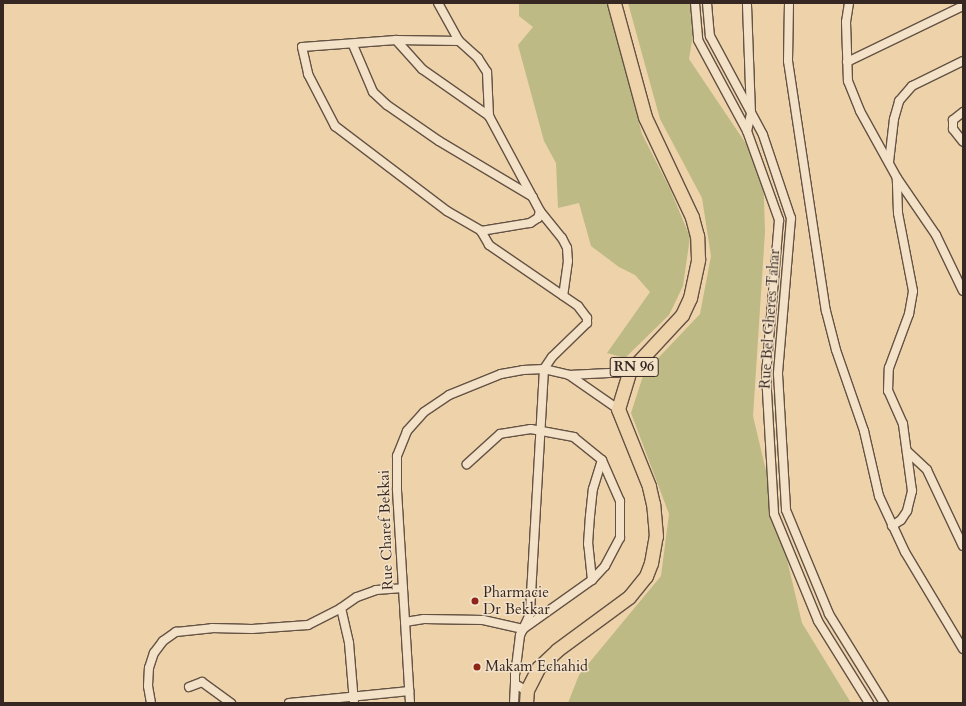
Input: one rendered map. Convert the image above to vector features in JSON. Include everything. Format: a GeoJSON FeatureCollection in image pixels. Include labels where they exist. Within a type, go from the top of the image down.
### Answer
{"type":"FeatureCollection","features":[{"type":"Feature","properties":{"kind":"main road","name":"RN 96"},"geometry":{"type":"LineString","coordinates":[[614,3],[645,117],[655,144],[684,197],[697,236],[694,280],[682,315],[629,372],[618,409]]}},
{"type":"Feature","properties":{"kind":"main road"},"geometry":{"type":"LineString","coordinates":[[526,697],[538,668],[557,650],[629,597],[646,576],[651,563],[656,536],[653,504],[649,486],[618,409]]}},
{"type":"Feature","properties":{"kind":"street"},"geometry":{"type":"LineString","coordinates":[[438,3],[459,41],[478,58],[487,72],[489,116],[540,211],[562,238],[566,248],[568,261],[563,296]]}},
{"type":"Feature","properties":{"kind":"street","name":"Rue Bel Gheres Tahar"},"geometry":{"type":"LineString","coordinates":[[695,3],[698,40],[747,131],[779,220],[766,374],[774,514],[818,621],[870,703]]}},
{"type":"Feature","properties":{"kind":"street","name":"Rue Bel Gheres Tahar"},"geometry":{"type":"LineString","coordinates":[[707,3],[710,36],[763,135],[791,218],[778,374],[786,510],[829,614],[884,703]]}},
{"type":"Feature","properties":{"kind":"street"},"geometry":{"type":"LineString","coordinates":[[747,131],[751,114],[748,3]]}},
{"type":"Feature","properties":{"kind":"street"},"geometry":{"type":"LineString","coordinates":[[789,3],[788,61],[826,311],[836,350],[864,431],[879,496],[905,552],[963,650]]}},
{"type":"Feature","properties":{"kind":"street"},"geometry":{"type":"LineString","coordinates":[[849,3],[847,62],[848,81],[860,111],[897,178],[936,236],[963,291]]}},
{"type":"Feature","properties":{"kind":"street"},"geometry":{"type":"LineString","coordinates":[[847,62],[963,6]]}},
{"type":"Feature","properties":{"kind":"street"},"geometry":{"type":"LineString","coordinates":[[459,41],[396,40],[353,45],[302,47],[308,74],[335,126],[447,211],[481,231],[489,245],[578,306],[587,318],[587,323],[552,357],[544,369],[530,614],[520,630],[514,703]]}},
{"type":"Feature","properties":{"kind":"street"},"geometry":{"type":"LineString","coordinates":[[396,40],[422,69],[489,116]]}},
{"type":"Feature","properties":{"kind":"street"},"geometry":{"type":"LineString","coordinates":[[353,45],[373,92],[387,105],[439,141],[533,197]]}},
{"type":"Feature","properties":{"kind":"street"},"geometry":{"type":"LineString","coordinates":[[889,162],[894,119],[899,101],[912,86],[963,61]]}},
{"type":"Feature","properties":{"kind":"street"},"geometry":{"type":"LineString","coordinates":[[963,112],[953,120],[953,129],[963,142]]}},
{"type":"Feature","properties":{"kind":"street"},"geometry":{"type":"LineString","coordinates":[[892,526],[901,520],[907,511],[912,491],[908,452],[903,424],[888,390],[889,368],[909,314],[913,291],[898,213],[897,178]]}},
{"type":"Feature","properties":{"kind":"street"},"geometry":{"type":"LineString","coordinates":[[481,231],[530,223],[538,218],[540,211]]}},
{"type":"Feature","properties":{"kind":"street","name":"Rue Charef Bekkai"},"geometry":{"type":"LineString","coordinates":[[410,703],[397,523],[397,456],[407,431],[437,402],[467,387],[501,374],[544,369],[576,377],[618,409]]}},
{"type":"Feature","properties":{"kind":"street"},"geometry":{"type":"LineString","coordinates":[[576,377],[629,372]]}},
{"type":"Feature","properties":{"kind":"street"},"geometry":{"type":"LineString","coordinates":[[405,622],[424,619],[483,620],[520,630],[592,580],[605,566],[620,538],[620,501],[602,460],[574,437],[541,430],[500,434],[467,464]]}},
{"type":"Feature","properties":{"kind":"street"},"geometry":{"type":"LineString","coordinates":[[908,452],[927,470],[963,546]]}},
{"type":"Feature","properties":{"kind":"street"},"geometry":{"type":"LineString","coordinates":[[592,580],[588,544],[590,516],[593,489],[602,460]]}},
{"type":"Feature","properties":{"kind":"street"},"geometry":{"type":"LineString","coordinates":[[151,703],[148,686],[149,668],[154,653],[163,641],[176,632],[308,625],[341,608],[358,597],[376,590],[402,588]]}},
{"type":"Feature","properties":{"kind":"street"},"geometry":{"type":"LineString","coordinates":[[341,608],[349,643],[354,700]]}},
{"type":"Feature","properties":{"kind":"street"},"geometry":{"type":"LineString","coordinates":[[530,614],[543,614]]}},
{"type":"Feature","properties":{"kind":"street"},"geometry":{"type":"LineString","coordinates":[[189,687],[202,682],[231,703]]}},
{"type":"Feature","properties":{"kind":"street"},"geometry":{"type":"LineString","coordinates":[[515,684],[526,697]]}},
{"type":"Feature","properties":{"kind":"street"},"geometry":{"type":"LineString","coordinates":[[289,703],[354,700],[410,691]]}},
{"type":"Feature","properties":{"kind":"shaded area"},"geometry":{"type":"Polygon","coordinates":[[[519,3],[607,3],[642,134],[670,189],[690,237],[683,286],[669,315],[625,358],[607,353],[650,292],[635,275],[619,267],[591,246],[579,203],[558,208],[556,163],[544,141],[518,45],[533,27],[519,16],[519,3]]]}},
{"type":"Feature","properties":{"kind":"shaded area"},"geometry":{"type":"Polygon","coordinates":[[[628,3],[698,3],[689,59],[763,169],[765,232],[753,416],[802,623],[851,703],[568,703],[579,675],[661,576],[669,514],[631,413],[644,373],[700,314],[711,256],[702,198],[660,119],[628,3]]]}},
{"type":"Feature","properties":{"kind":"place","name":"Pharmacie Dr Bekkar"},"geometry":{"type":"Point","coordinates":[475,601]}},
{"type":"Feature","properties":{"kind":"place","name":"Makam Echahid"},"geometry":{"type":"Point","coordinates":[477,667]}}]}
